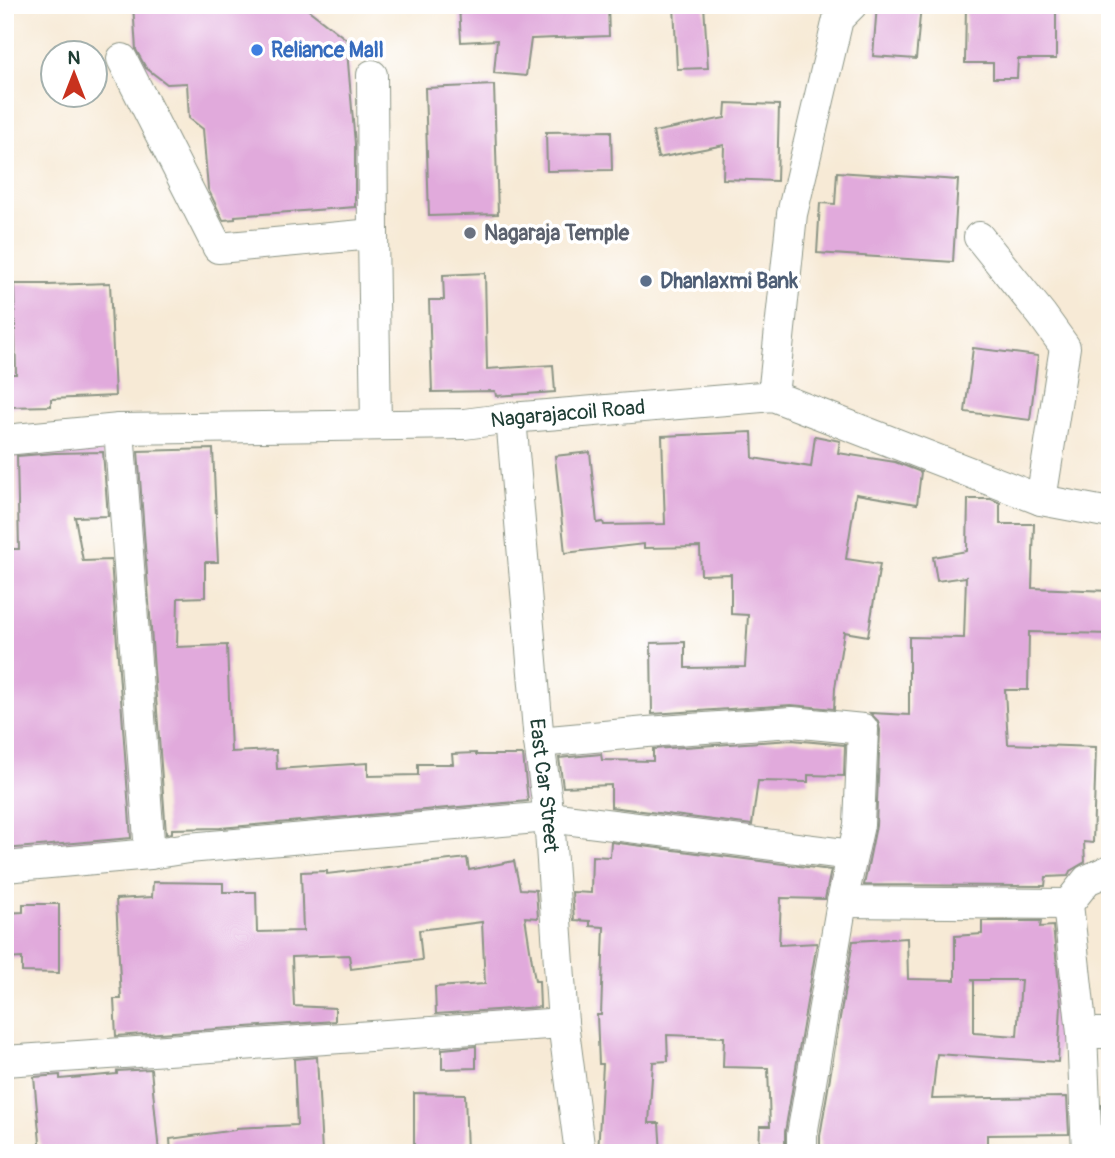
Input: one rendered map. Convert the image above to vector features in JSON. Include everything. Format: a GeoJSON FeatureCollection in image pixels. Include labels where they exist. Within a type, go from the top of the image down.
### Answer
{"type":"FeatureCollection","features":[{"type":"Feature","properties":{"kind":"street"},"geometry":{"type":"LineString","coordinates":[[773,396],[792,214],[838,19],[852,5]]}},
{"type":"Feature","properties":{"kind":"street"},"geometry":{"type":"LineString","coordinates":[[122,59],[218,248],[373,234]]}},
{"type":"Feature","properties":{"kind":"street"},"geometry":{"type":"LineString","coordinates":[[372,75],[376,425]]}},
{"type":"Feature","properties":{"kind":"street"},"geometry":{"type":"LineString","coordinates":[[979,237],[1065,346],[1041,500]]}},
{"type":"Feature","properties":{"kind":"street","name":"Nagarajacoil Road"},"geometry":{"type":"LineString","coordinates":[[5,439],[119,429],[464,424],[773,396],[1041,500],[1110,513]]}},
{"type":"Feature","properties":{"kind":"street","name":"East Car Street"},"geometry":{"type":"LineString","coordinates":[[510,418],[548,817],[563,1023],[580,1153]]}},
{"type":"Feature","properties":{"kind":"street"},"geometry":{"type":"LineString","coordinates":[[119,429],[150,854]]}},
{"type":"Feature","properties":{"kind":"street"},"geometry":{"type":"LineString","coordinates":[[539,742],[792,722],[863,729],[859,825],[842,902],[802,1135],[802,1153]]}},
{"type":"Feature","properties":{"kind":"street"},"geometry":{"type":"LineString","coordinates":[[5,867],[188,848],[548,817],[852,855]]}},
{"type":"Feature","properties":{"kind":"street"},"geometry":{"type":"LineString","coordinates":[[1068,904],[1087,880],[1110,870]]}},
{"type":"Feature","properties":{"kind":"street"},"geometry":{"type":"LineString","coordinates":[[842,902],[1068,904]]}},
{"type":"Feature","properties":{"kind":"street"},"geometry":{"type":"LineString","coordinates":[[1068,904],[1096,1033],[1087,1153]]}},
{"type":"Feature","properties":{"kind":"street"},"geometry":{"type":"LineString","coordinates":[[5,1061],[563,1023]]}},
{"type":"Feature","properties":{"kind":"building"},"geometry":{"type":"Polygon","coordinates":[[[133,5],[302,5],[346,39],[355,144],[355,207],[235,216],[235,219],[223,220],[208,189],[203,129],[189,118],[187,83],[167,84],[146,68],[136,50],[133,5]]]}},
{"type":"Feature","properties":{"kind":"building"},"geometry":{"type":"Polygon","coordinates":[[[459,5],[608,5],[609,36],[531,39],[526,76],[494,73],[497,40],[461,42],[459,5]]]}},
{"type":"Feature","properties":{"kind":"building"},"geometry":{"type":"Polygon","coordinates":[[[674,5],[704,5],[708,68],[677,69],[674,5]]]}},
{"type":"Feature","properties":{"kind":"building"},"geometry":{"type":"Polygon","coordinates":[[[877,5],[921,5],[916,59],[873,56],[877,5]]]}},
{"type":"Feature","properties":{"kind":"building"},"geometry":{"type":"Polygon","coordinates":[[[966,5],[1056,5],[1056,59],[1018,59],[1017,78],[993,78],[993,63],[965,63],[966,5]]]}},
{"type":"Feature","properties":{"kind":"building"},"geometry":{"type":"Polygon","coordinates":[[[494,85],[498,214],[429,216],[425,88],[494,85]]]}},
{"type":"Feature","properties":{"kind":"building"},"geometry":{"type":"Polygon","coordinates":[[[726,103],[779,105],[777,181],[723,179],[724,145],[658,158],[653,132],[725,118],[726,103]]]}},
{"type":"Feature","properties":{"kind":"building"},"geometry":{"type":"Polygon","coordinates":[[[611,131],[612,170],[547,171],[546,132],[611,131]]]}},
{"type":"Feature","properties":{"kind":"building"},"geometry":{"type":"Polygon","coordinates":[[[837,172],[958,180],[953,262],[817,253],[820,203],[835,204],[837,172]]]}},
{"type":"Feature","properties":{"kind":"building"},"geometry":{"type":"Polygon","coordinates":[[[485,273],[487,369],[553,365],[555,392],[496,396],[495,391],[432,392],[429,300],[444,300],[443,275],[485,273]]]}},
{"type":"Feature","properties":{"kind":"building"},"geometry":{"type":"Polygon","coordinates":[[[110,283],[115,396],[51,399],[51,406],[8,407],[8,374],[16,374],[14,284],[110,283]]]}},
{"type":"Feature","properties":{"kind":"building"},"geometry":{"type":"Polygon","coordinates":[[[973,348],[1038,356],[1030,420],[965,412],[973,348]]]}},
{"type":"Feature","properties":{"kind":"building"},"geometry":{"type":"Polygon","coordinates":[[[752,432],[753,458],[811,467],[815,436],[840,441],[838,453],[895,462],[921,472],[917,504],[856,494],[846,559],[880,564],[868,636],[844,632],[834,709],[791,705],[652,714],[651,643],[685,642],[685,668],[745,667],[748,615],[731,614],[731,574],[701,575],[700,547],[644,548],[644,544],[565,553],[555,456],[590,452],[597,523],[665,524],[662,436],[752,432]]]}},
{"type":"Feature","properties":{"kind":"building"},"geometry":{"type":"Polygon","coordinates":[[[213,449],[218,562],[205,562],[205,597],[178,598],[177,647],[227,645],[231,752],[276,750],[277,769],[368,763],[368,776],[418,775],[418,764],[453,764],[452,754],[523,755],[528,801],[220,828],[172,829],[172,833],[166,834],[138,451],[213,449]]]}},
{"type":"Feature","properties":{"kind":"building"},"geometry":{"type":"Polygon","coordinates":[[[103,452],[108,516],[75,517],[83,561],[111,560],[131,838],[5,849],[5,549],[19,549],[17,456],[103,452]]]}},
{"type":"Feature","properties":{"kind":"building"},"geometry":{"type":"Polygon","coordinates":[[[968,499],[991,499],[1000,503],[1000,524],[1034,524],[1032,588],[1110,591],[1110,634],[1029,632],[1028,690],[1005,690],[1008,744],[1096,747],[1093,843],[1084,842],[1085,862],[1070,871],[1068,876],[1046,877],[1045,886],[864,885],[876,826],[880,730],[878,721],[870,713],[909,715],[909,637],[964,638],[966,577],[937,581],[933,557],[967,551],[968,499]]]}},
{"type":"Feature","properties":{"kind":"building"},"geometry":{"type":"Polygon","coordinates":[[[792,740],[845,745],[844,776],[808,775],[808,782],[758,781],[752,825],[611,807],[611,785],[563,787],[559,758],[601,754],[602,760],[653,761],[653,749],[792,740]]]}},
{"type":"Feature","properties":{"kind":"building"},"geometry":{"type":"Polygon","coordinates":[[[611,842],[831,870],[825,899],[781,898],[779,945],[817,943],[785,1132],[785,1151],[759,1151],[760,1126],[770,1126],[768,1068],[723,1067],[724,1037],[667,1035],[668,1061],[653,1062],[649,1123],[659,1123],[661,1153],[598,1153],[603,1064],[599,1064],[597,1015],[601,1015],[604,927],[590,926],[590,921],[574,920],[572,892],[591,893],[592,856],[610,857],[611,842]]]}},
{"type":"Feature","properties":{"kind":"building"},"geometry":{"type":"Polygon","coordinates":[[[467,858],[469,870],[514,861],[520,889],[536,890],[538,918],[525,917],[535,981],[539,981],[540,1007],[436,1014],[435,987],[485,984],[482,922],[419,930],[422,960],[351,969],[349,955],[292,957],[294,1006],[335,1008],[335,1021],[116,1036],[114,999],[121,999],[116,899],[152,897],[153,882],[223,883],[223,892],[256,892],[257,932],[303,931],[301,872],[327,871],[327,874],[467,858]]]}},
{"type":"Feature","properties":{"kind":"building"},"geometry":{"type":"Polygon","coordinates":[[[23,904],[59,904],[59,973],[22,972],[22,958],[5,959],[5,913],[23,912],[23,904]]]}},
{"type":"Feature","properties":{"kind":"building"},"geometry":{"type":"Polygon","coordinates":[[[982,921],[1041,921],[1040,927],[1053,926],[1061,1005],[1058,1062],[937,1054],[932,1099],[1067,1097],[1069,1134],[987,1135],[987,1153],[954,1153],[954,1149],[911,1148],[911,1153],[820,1152],[820,1136],[853,941],[907,938],[908,979],[955,980],[955,936],[982,934],[982,921]],[[971,980],[974,981],[974,1033],[1017,1036],[1021,980],[971,980]]]}},
{"type":"Feature","properties":{"kind":"building"},"geometry":{"type":"Polygon","coordinates":[[[476,1046],[476,1068],[442,1069],[442,1049],[476,1046]]]}},
{"type":"Feature","properties":{"kind":"building"},"geometry":{"type":"Polygon","coordinates":[[[317,1057],[322,1153],[171,1153],[170,1139],[236,1128],[297,1125],[294,1059],[317,1057]]]}},
{"type":"Feature","properties":{"kind":"building"},"geometry":{"type":"Polygon","coordinates":[[[151,1069],[159,1153],[41,1153],[34,1077],[60,1075],[60,1079],[151,1069]]]}},
{"type":"Feature","properties":{"kind":"building"},"geometry":{"type":"Polygon","coordinates":[[[414,1093],[465,1094],[467,1153],[414,1153],[414,1093]]]}},
{"type":"Feature","properties":{"kind":"building"},"geometry":{"type":"Polygon","coordinates":[[[1110,1104],[1110,1133],[1104,1133],[1102,1105],[1110,1104]]]}},
{"type":"Feature","properties":{"kind":"place","name":"Reliance Mall"},"geometry":{"type":"Point","coordinates":[257,50]}},
{"type":"Feature","properties":{"kind":"place","name":"Nagaraja Temple"},"geometry":{"type":"Point","coordinates":[470,233]}},
{"type":"Feature","properties":{"kind":"place","name":"Dhanlaxmi Bank"},"geometry":{"type":"Point","coordinates":[646,281]}}]}
